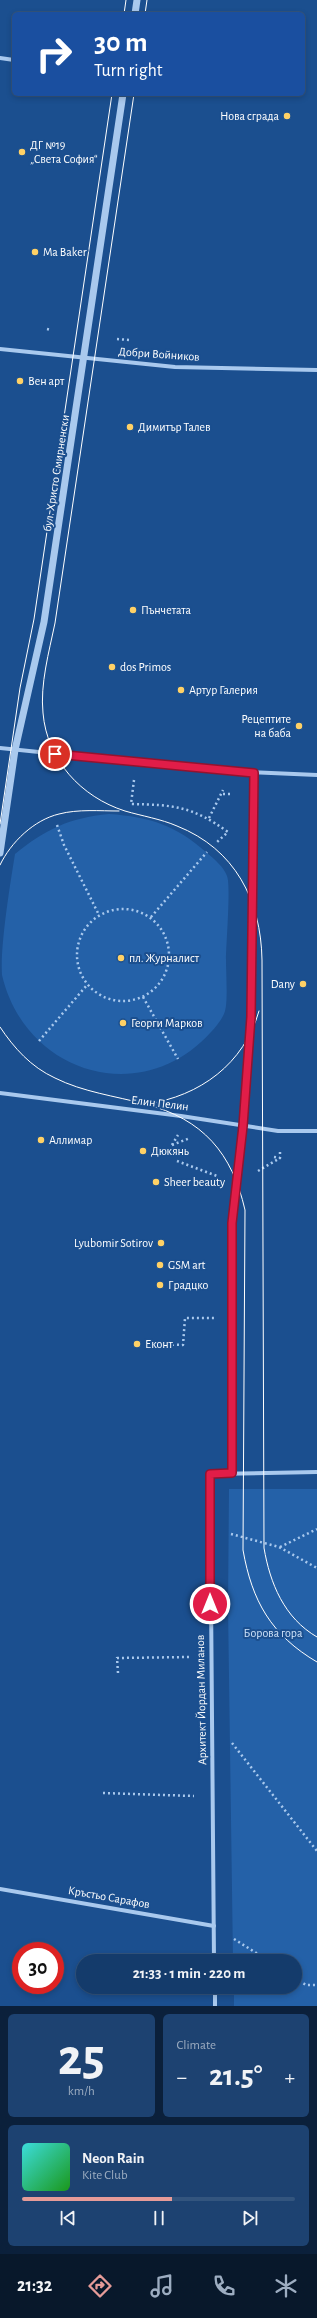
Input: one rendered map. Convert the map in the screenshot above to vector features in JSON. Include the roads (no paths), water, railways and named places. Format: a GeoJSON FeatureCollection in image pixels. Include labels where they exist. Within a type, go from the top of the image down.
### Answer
{"type":"FeatureCollection","features":[{"type":"Feature","properties":{"kind":"street"},"geometry":{"type":"LineString","coordinates":[[135,12],[137,0]]}},
{"type":"Feature","properties":{"kind":"street"},"geometry":{"type":"LineString","coordinates":[[0,58],[12,60]]}},
{"type":"Feature","properties":{"kind":"street","name":"бул. Христо Смирненски"},"geometry":{"type":"LineString","coordinates":[[0,853],[15,750],[44,622],[123,96]]}},
{"type":"Feature","properties":{"kind":"street","name":"Добри Войников"},"geometry":{"type":"LineString","coordinates":[[0,349],[174,366],[317,370]]}},
{"type":"Feature","properties":{"kind":"street"},"geometry":{"type":"LineString","coordinates":[[0,748],[135,763],[254,773],[317,775]]}},
{"type":"Feature","properties":{"kind":"street"},"geometry":{"type":"LineString","coordinates":[[254,773],[251,1017],[243,1126],[232,1223],[232,1473],[317,1472]]}},
{"type":"Feature","properties":{"kind":"street","name":"Елин Пелин"},"geometry":{"type":"LineString","coordinates":[[0,1093],[181,1116],[278,1131],[317,1130]]}},
{"type":"Feature","properties":{"kind":"street","name":"Архитект Йордан Миланов"},"geometry":{"type":"LineString","coordinates":[[214,1954],[210,1474],[232,1473]]}},
{"type":"Feature","properties":{"kind":"street","name":"Кръстьо Сарафов"},"geometry":{"type":"LineString","coordinates":[[0,1889],[214,1926]]}},
{"type":"Feature","properties":{"kind":"street"},"geometry":{"type":"LineString","coordinates":[[215,1994],[215,2006]]}},
{"type":"Feature","properties":{"kind":"tram line"},"geometry":{"type":"LineString","coordinates":[[124,12],[126,0]]}},
{"type":"Feature","properties":{"kind":"tram line"},"geometry":{"type":"LineString","coordinates":[[145,12],[147,0]]}},
{"type":"Feature","properties":{"kind":"tram line"},"geometry":{"type":"LineString","coordinates":[[0,824],[20,688],[34,619],[112,96]]}},
{"type":"Feature","properties":{"kind":"tram line"},"geometry":{"type":"LineString","coordinates":[[134,96],[55,623],[44,679],[42,702],[43,713],[51,746],[59,761],[81,786],[109,805],[177,826],[197,836],[215,848],[241,879],[250,897],[256,917],[262,960],[264,1548],[270,1574],[280,1598],[287,1610],[305,1629],[317,1637]]}},
{"type":"Feature","properties":{"kind":"tram line"},"geometry":{"type":"LineString","coordinates":[[0,865],[10,848],[17,840],[41,821],[59,814],[74,811],[119,811]]}},
{"type":"Feature","properties":{"kind":"tram line"},"geometry":{"type":"LineString","coordinates":[[147,1104],[185,1094],[202,1085],[217,1074],[231,1062],[243,1047],[252,1030],[259,1011]]}},
{"type":"Feature","properties":{"kind":"tram line"},"geometry":{"type":"LineString","coordinates":[[0,1027],[24,1056],[46,1074],[77,1087],[145,1104],[183,1119],[199,1129],[212,1141],[223,1155],[232,1172],[245,1210],[243,1550],[252,1585],[258,1601],[266,1615],[287,1640],[301,1652],[317,1662]]}},
{"type":"Feature","properties":{"kind":"place","name":"Нова сграда"},"geometry":{"type":"Point","coordinates":[287,116]}},
{"type":"Feature","properties":{"kind":"place","name":"ДГ №19 „Света София“"},"geometry":{"type":"Point","coordinates":[22,152]}},
{"type":"Feature","properties":{"kind":"place","name":"Ma Baker"},"geometry":{"type":"Point","coordinates":[35,252]}},
{"type":"Feature","properties":{"kind":"place","name":"Вен арт"},"geometry":{"type":"Point","coordinates":[20,381]}},
{"type":"Feature","properties":{"kind":"place","name":"Димитър Талев"},"geometry":{"type":"Point","coordinates":[130,427]}},
{"type":"Feature","properties":{"kind":"place","name":"Пънчетата"},"geometry":{"type":"Point","coordinates":[133,610]}},
{"type":"Feature","properties":{"kind":"place","name":"dos Primos"},"geometry":{"type":"Point","coordinates":[112,667]}},
{"type":"Feature","properties":{"kind":"place","name":"Артур Галерия"},"geometry":{"type":"Point","coordinates":[181,690]}},
{"type":"Feature","properties":{"kind":"place","name":"Рецептите на баба"},"geometry":{"type":"Point","coordinates":[299,726]}},
{"type":"Feature","properties":{"kind":"place","name":"пл. Журналист"},"geometry":{"type":"Point","coordinates":[121,958]}},
{"type":"Feature","properties":{"kind":"place","name":"Dany"},"geometry":{"type":"Point","coordinates":[303,984]}},
{"type":"Feature","properties":{"kind":"place","name":"Георги Марков"},"geometry":{"type":"Point","coordinates":[123,1023]}},
{"type":"Feature","properties":{"kind":"place","name":"Аллимар"},"geometry":{"type":"Point","coordinates":[41,1140]}},
{"type":"Feature","properties":{"kind":"place","name":"Дюкянь"},"geometry":{"type":"Point","coordinates":[143,1151]}},
{"type":"Feature","properties":{"kind":"place","name":"Sheer beauty"},"geometry":{"type":"Point","coordinates":[156,1182]}},
{"type":"Feature","properties":{"kind":"place","name":"Lyubomir Sotirov"},"geometry":{"type":"Point","coordinates":[161,1243]}},
{"type":"Feature","properties":{"kind":"place","name":"GSM art"},"geometry":{"type":"Point","coordinates":[160,1265]}},
{"type":"Feature","properties":{"kind":"place","name":"Градцко"},"geometry":{"type":"Point","coordinates":[160,1285]}},
{"type":"Feature","properties":{"kind":"place","name":"Еконт"},"geometry":{"type":"Point","coordinates":[137,1344]}},
{"type":"Feature","properties":{"kind":"park label","name":"Борова гора"},"geometry":{"type":"Point","coordinates":[273,1633]}}]}
